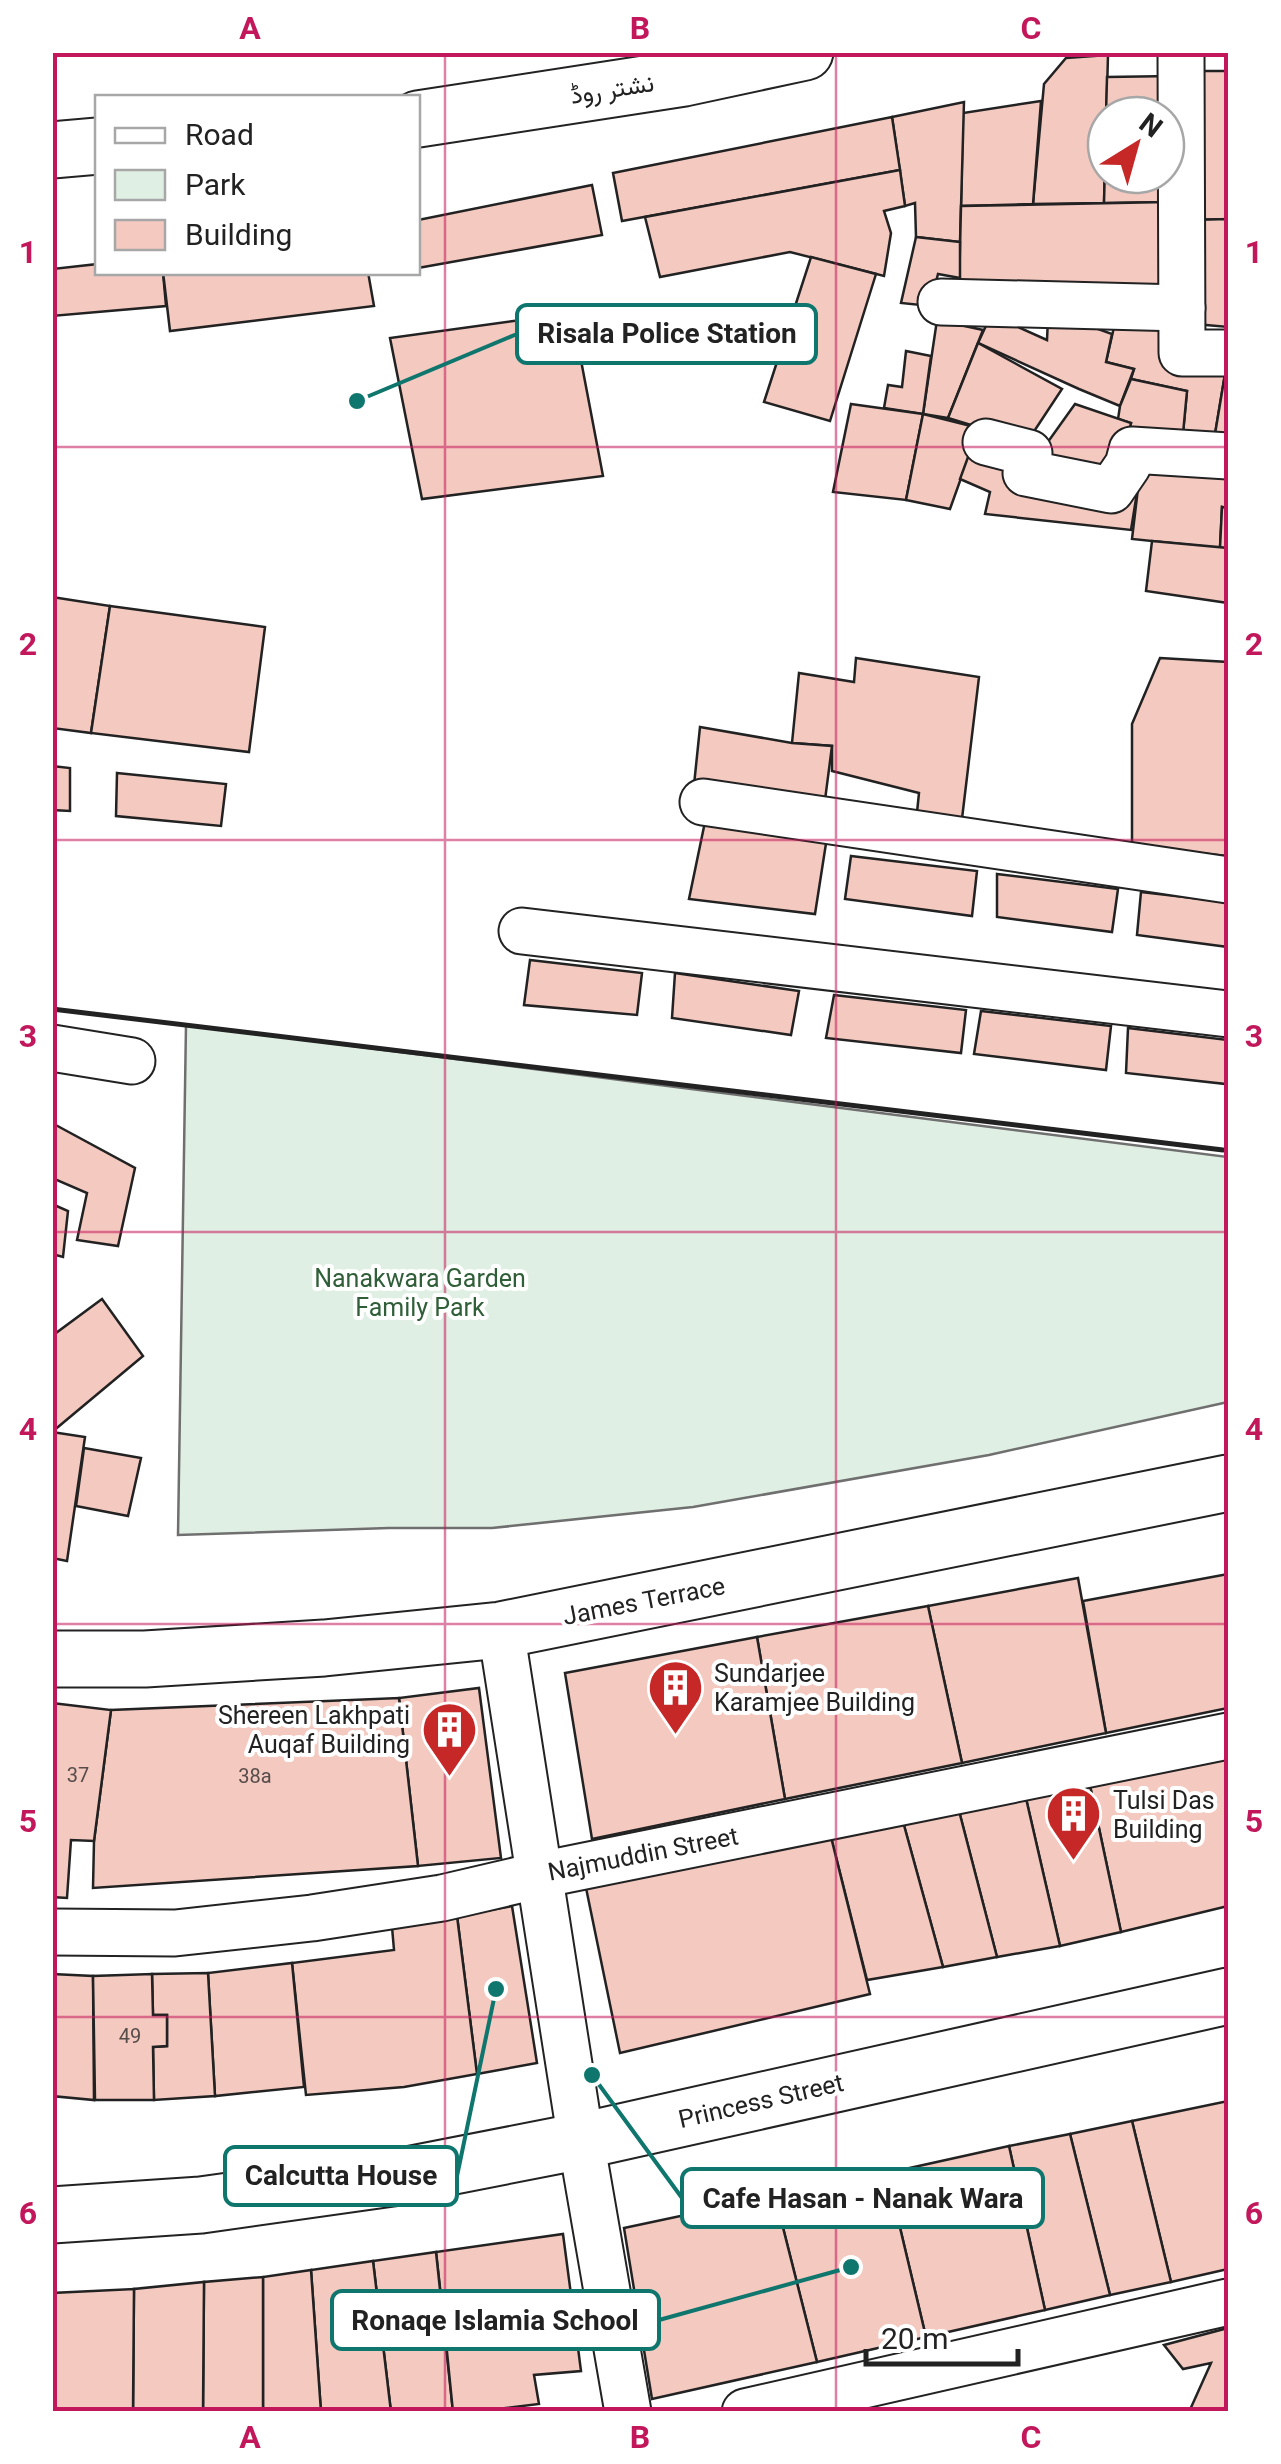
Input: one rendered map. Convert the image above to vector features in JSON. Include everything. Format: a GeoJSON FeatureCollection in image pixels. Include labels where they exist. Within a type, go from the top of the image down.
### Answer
{"type":"FeatureCollection","features":[{"type":"Feature","properties":{"kind":"street","name":"نشتر روڈ"},"geometry":{"type":"LineString","coordinates":[[420,118],[684,78],[804,52]]}},
{"type":"Feature","properties":{"kind":"street"},"geometry":{"type":"LineString","coordinates":[[1181,52],[1182,353],[1228,353]]}},
{"type":"Feature","properties":{"kind":"street"},"geometry":{"type":"LineString","coordinates":[[52,150],[95,146]]}},
{"type":"Feature","properties":{"kind":"street"},"geometry":{"type":"LineString","coordinates":[[941,302],[1182,308]]}},
{"type":"Feature","properties":{"kind":"street"},"geometry":{"type":"LineString","coordinates":[[986,442],[1029,453],[1026,473],[1112,490],[1128,465],[1132,450],[1228,456]]}},
{"type":"Feature","properties":{"kind":"street"},"geometry":{"type":"LineString","coordinates":[[703,802],[1228,880]]}},
{"type":"Feature","properties":{"kind":"street"},"geometry":{"type":"LineString","coordinates":[[522,931],[1228,1014]]}},
{"type":"Feature","properties":{"kind":"street"},"geometry":{"type":"LineString","coordinates":[[52,1048],[132,1061]]}},
{"type":"Feature","properties":{"kind":"street","name":"James Terrace"},"geometry":{"type":"LineString","coordinates":[[52,1659],[145,1659],[501,1630],[1228,1483]]}},
{"type":"Feature","properties":{"kind":"street"},"geometry":{"type":"LineString","coordinates":[[501,1630],[628,2412]]}},
{"type":"Feature","properties":{"kind":"street","name":"Najmuddin Street"},"geometry":{"type":"LineString","coordinates":[[52,1932],[175,1933],[442,1898],[1228,1736]]}},
{"type":"Feature","properties":{"kind":"street","name":"Princess Street"},"geometry":{"type":"LineString","coordinates":[[52,2215],[201,2206],[392,2178],[581,2141],[1228,1996]]}},
{"type":"Feature","properties":{"kind":"street"},"geometry":{"type":"LineString","coordinates":[[745,2412],[1228,2302]]}},
{"type":"Feature","properties":{"kind":"green space","name":"Nanakwara Garden Family Park"},"geometry":{"type":"Polygon","coordinates":[[[186,1025],[1228,1157],[1228,1402],[989,1455],[693,1507],[492,1528],[178,1535],[186,1025]]]}},
{"type":"Feature","properties":{"kind":"building"},"geometry":{"type":"Polygon","coordinates":[[[1108,55],[1107,95],[1086,95],[1086,195],[1104,195],[1104,203],[1033,204],[1044,84],[1066,58],[1108,55]]]}},
{"type":"Feature","properties":{"kind":"building"},"geometry":{"type":"Polygon","coordinates":[[[1200,71],[1228,71],[1228,219],[1192,220],[1200,71]]]}},
{"type":"Feature","properties":{"kind":"building"},"geometry":{"type":"Polygon","coordinates":[[[1173,76],[1172,95],[1107,95],[1107,77],[1173,76]]]}},
{"type":"Feature","properties":{"kind":"building"},"geometry":{"type":"Polygon","coordinates":[[[1041,101],[1033,204],[961,206],[963,113],[1041,101]]]}},
{"type":"Feature","properties":{"kind":"building"},"geometry":{"type":"Polygon","coordinates":[[[964,102],[960,242],[916,237],[915,203],[905,206],[892,117],[964,102]]]}},
{"type":"Feature","properties":{"kind":"building"},"geometry":{"type":"Polygon","coordinates":[[[892,117],[900,170],[622,221],[613,173],[892,117]]]}},
{"type":"Feature","properties":{"kind":"building"},"geometry":{"type":"Polygon","coordinates":[[[900,170],[905,206],[884,211],[891,233],[884,276],[790,252],[660,277],[645,217],[900,170]]]}},
{"type":"Feature","properties":{"kind":"building"},"geometry":{"type":"Polygon","coordinates":[[[592,185],[602,235],[420,268],[420,220],[592,185]]]}},
{"type":"Feature","properties":{"kind":"building"},"geometry":{"type":"Polygon","coordinates":[[[1104,195],[1167,195],[1167,202],[1104,203],[1104,195]]]}},
{"type":"Feature","properties":{"kind":"building"},"geometry":{"type":"Polygon","coordinates":[[[1167,202],[1164,287],[959,290],[961,206],[1167,202]]]}},
{"type":"Feature","properties":{"kind":"building"},"geometry":{"type":"Polygon","coordinates":[[[1228,219],[1228,327],[1195,324],[1192,220],[1228,219]]]}},
{"type":"Feature","properties":{"kind":"building"},"geometry":{"type":"Polygon","coordinates":[[[916,237],[960,242],[960,278],[938,274],[930,306],[901,303],[916,237]]]}},
{"type":"Feature","properties":{"kind":"building"},"geometry":{"type":"Polygon","coordinates":[[[811,257],[876,274],[830,421],[764,402],[811,257]]]}},
{"type":"Feature","properties":{"kind":"building"},"geometry":{"type":"Polygon","coordinates":[[[95,264],[95,275],[163,275],[166,306],[52,316],[52,269],[95,264]]]}},
{"type":"Feature","properties":{"kind":"building"},"geometry":{"type":"Polygon","coordinates":[[[163,275],[369,275],[374,306],[170,331],[163,275]]]}},
{"type":"Feature","properties":{"kind":"building"},"geometry":{"type":"Polygon","coordinates":[[[572,313],[603,476],[422,499],[390,338],[572,313]]]}},
{"type":"Feature","properties":{"kind":"building"},"geometry":{"type":"Polygon","coordinates":[[[1117,314],[1172,324],[1227,362],[1213,446],[1182,444],[1187,391],[1131,379],[1134,369],[1106,362],[1117,314]]]}},
{"type":"Feature","properties":{"kind":"building"},"geometry":{"type":"Polygon","coordinates":[[[991,315],[1047,340],[1048,318],[1079,322],[1112,334],[1106,362],[1134,369],[1120,406],[978,343],[991,315]]]}},
{"type":"Feature","properties":{"kind":"building"},"geometry":{"type":"Polygon","coordinates":[[[937,320],[983,330],[948,418],[923,414],[937,320]]]}},
{"type":"Feature","properties":{"kind":"building"},"geometry":{"type":"Polygon","coordinates":[[[978,343],[1062,389],[1027,442],[948,418],[978,343]]]}},
{"type":"Feature","properties":{"kind":"building"},"geometry":{"type":"Polygon","coordinates":[[[906,351],[931,356],[923,414],[884,408],[888,385],[902,387],[906,351]]]}},
{"type":"Feature","properties":{"kind":"building"},"geometry":{"type":"Polygon","coordinates":[[[1227,362],[1228,447],[1213,446],[1227,362]]]}},
{"type":"Feature","properties":{"kind":"building"},"geometry":{"type":"Polygon","coordinates":[[[1131,379],[1187,391],[1182,444],[1125,443],[1131,423],[1118,419],[1131,379]]]}},
{"type":"Feature","properties":{"kind":"building"},"geometry":{"type":"Polygon","coordinates":[[[851,404],[923,414],[906,500],[833,492],[851,404]]]}},
{"type":"Feature","properties":{"kind":"building"},"geometry":{"type":"Polygon","coordinates":[[[1075,404],[1131,423],[1117,482],[1035,460],[1075,404]]]}},
{"type":"Feature","properties":{"kind":"building"},"geometry":{"type":"Polygon","coordinates":[[[923,414],[979,428],[950,509],[906,500],[923,414]]]}},
{"type":"Feature","properties":{"kind":"building"},"geometry":{"type":"Polygon","coordinates":[[[971,449],[1139,480],[1131,530],[985,514],[990,492],[960,479],[971,449]]]}},
{"type":"Feature","properties":{"kind":"building"},"geometry":{"type":"Polygon","coordinates":[[[1138,461],[1228,467],[1228,508],[1222,507],[1220,548],[1132,539],[1138,461]]]}},
{"type":"Feature","properties":{"kind":"building"},"geometry":{"type":"Polygon","coordinates":[[[1222,507],[1228,508],[1228,549],[1220,548],[1222,507]]]}},
{"type":"Feature","properties":{"kind":"building"},"geometry":{"type":"Polygon","coordinates":[[[1152,541],[1228,548],[1228,603],[1146,591],[1152,541]]]}},
{"type":"Feature","properties":{"kind":"building"},"geometry":{"type":"Polygon","coordinates":[[[52,597],[110,606],[91,733],[52,728],[52,597]]]}},
{"type":"Feature","properties":{"kind":"building"},"geometry":{"type":"Polygon","coordinates":[[[110,606],[265,627],[249,752],[91,733],[110,606]]]}},
{"type":"Feature","properties":{"kind":"building"},"geometry":{"type":"Polygon","coordinates":[[[856,658],[979,677],[961,827],[916,822],[919,793],[832,771],[832,746],[792,743],[799,673],[854,682],[856,658]]]}},
{"type":"Feature","properties":{"kind":"building"},"geometry":{"type":"Polygon","coordinates":[[[1160,658],[1228,662],[1227,856],[1132,846],[1132,724],[1160,658]]]}},
{"type":"Feature","properties":{"kind":"building"},"geometry":{"type":"Polygon","coordinates":[[[700,727],[832,746],[825,800],[694,785],[700,727]]]}},
{"type":"Feature","properties":{"kind":"building"},"geometry":{"type":"Polygon","coordinates":[[[52,766],[70,768],[70,811],[52,810],[52,766]]]}},
{"type":"Feature","properties":{"kind":"building"},"geometry":{"type":"Polygon","coordinates":[[[117,773],[226,784],[221,826],[116,816],[117,773]]]}},
{"type":"Feature","properties":{"kind":"building"},"geometry":{"type":"Polygon","coordinates":[[[706,817],[827,837],[815,914],[689,899],[706,817]]]}},
{"type":"Feature","properties":{"kind":"building"},"geometry":{"type":"Polygon","coordinates":[[[851,856],[977,871],[972,916],[845,899],[851,856]]]}},
{"type":"Feature","properties":{"kind":"building"},"geometry":{"type":"Polygon","coordinates":[[[997,874],[1118,889],[1112,932],[997,917],[997,874]]]}},
{"type":"Feature","properties":{"kind":"building"},"geometry":{"type":"Polygon","coordinates":[[[1141,892],[1228,902],[1228,947],[1137,935],[1141,892]]]}},
{"type":"Feature","properties":{"kind":"building"},"geometry":{"type":"Polygon","coordinates":[[[530,960],[642,973],[637,1015],[524,1005],[530,960]]]}},
{"type":"Feature","properties":{"kind":"building"},"geometry":{"type":"Polygon","coordinates":[[[675,973],[799,991],[791,1035],[672,1018],[675,973]]]}},
{"type":"Feature","properties":{"kind":"building"},"geometry":{"type":"Polygon","coordinates":[[[834,995],[966,1010],[961,1053],[826,1038],[834,995]]]}},
{"type":"Feature","properties":{"kind":"building"},"geometry":{"type":"Polygon","coordinates":[[[981,1011],[1111,1026],[1106,1070],[974,1054],[981,1011]]]}},
{"type":"Feature","properties":{"kind":"building"},"geometry":{"type":"Polygon","coordinates":[[[1128,1028],[1228,1040],[1226,1084],[1126,1073],[1128,1028]]]}},
{"type":"Feature","properties":{"kind":"building"},"geometry":{"type":"Polygon","coordinates":[[[52,1123],[135,1168],[118,1246],[77,1240],[87,1193],[52,1178],[52,1123]]]}},
{"type":"Feature","properties":{"kind":"building"},"geometry":{"type":"Polygon","coordinates":[[[52,1204],[68,1211],[63,1257],[52,1254],[52,1204]]]}},
{"type":"Feature","properties":{"kind":"building"},"geometry":{"type":"Polygon","coordinates":[[[102,1299],[143,1356],[52,1432],[52,1336],[102,1299]]]}},
{"type":"Feature","properties":{"kind":"building"},"geometry":{"type":"Polygon","coordinates":[[[52,1432],[85,1437],[67,1561],[52,1558],[52,1432]]]}},
{"type":"Feature","properties":{"kind":"building"},"geometry":{"type":"Polygon","coordinates":[[[84,1448],[141,1458],[128,1516],[76,1506],[84,1448]]]}},
{"type":"Feature","properties":{"kind":"building"},"geometry":{"type":"Polygon","coordinates":[[[1228,1574],[1228,1708],[1106,1733],[1083,1601],[1228,1574]]]}},
{"type":"Feature","properties":{"kind":"building"},"geometry":{"type":"Polygon","coordinates":[[[1078,1578],[1106,1733],[962,1763],[928,1606],[1078,1578]]]}},
{"type":"Feature","properties":{"kind":"building"},"geometry":{"type":"Polygon","coordinates":[[[928,1606],[962,1763],[785,1799],[757,1637],[928,1606]]]}},
{"type":"Feature","properties":{"kind":"building","name":"Sundarjee Karamjee Building"},"geometry":{"type":"Polygon","coordinates":[[[757,1637],[785,1799],[592,1839],[565,1673],[757,1637]]]}},
{"type":"Feature","properties":{"kind":"building","name":"Shereen Lakhpati Auqaf Building"},"geometry":{"type":"Polygon","coordinates":[[[479,1688],[501,1858],[418,1866],[399,1698],[479,1688]]]}},
{"type":"Feature","properties":{"kind":"building"},"geometry":{"type":"Polygon","coordinates":[[[399,1698],[418,1866],[93,1888],[94,1841],[111,1710],[399,1698]]]}},
{"type":"Feature","properties":{"kind":"building"},"geometry":{"type":"Polygon","coordinates":[[[52,1703],[111,1710],[94,1841],[71,1840],[67,1898],[52,1897],[52,1703]]]}},
{"type":"Feature","properties":{"kind":"building"},"geometry":{"type":"Polygon","coordinates":[[[1228,1751],[1228,1906],[1121,1932],[1089,1781],[1228,1751]]]}},
{"type":"Feature","properties":{"kind":"building","name":"Tulsi Das Building"},"geometry":{"type":"Polygon","coordinates":[[[1089,1781],[1121,1932],[1060,1946],[1025,1794],[1089,1781]]]}},
{"type":"Feature","properties":{"kind":"building"},"geometry":{"type":"Polygon","coordinates":[[[1025,1794],[1060,1946],[997,1957],[958,1807],[1025,1794]]]}},
{"type":"Feature","properties":{"kind":"building"},"geometry":{"type":"Polygon","coordinates":[[[958,1807],[997,1957],[943,1967],[902,1818],[958,1807]]]}},
{"type":"Feature","properties":{"kind":"building"},"geometry":{"type":"Polygon","coordinates":[[[902,1818],[943,1967],[867,1980],[830,1833],[902,1818]]]}},
{"type":"Feature","properties":{"kind":"building"},"geometry":{"type":"Polygon","coordinates":[[[830,1833],[870,1994],[620,2053],[585,1883],[830,1833]]]}},
{"type":"Feature","properties":{"kind":"building"},"geometry":{"type":"Polygon","coordinates":[[[512,1906],[537,2063],[477,2074],[457,1916],[512,1906]]]}},
{"type":"Feature","properties":{"kind":"building"},"geometry":{"type":"Polygon","coordinates":[[[457,1916],[477,2074],[404,2087],[306,2095],[292,1963],[394,1950],[392,1927],[457,1916]]]}},
{"type":"Feature","properties":{"kind":"building"},"geometry":{"type":"Polygon","coordinates":[[[292,1963],[304,2087],[215,2096],[208,1973],[292,1963]]]}},
{"type":"Feature","properties":{"kind":"building"},"geometry":{"type":"Polygon","coordinates":[[[208,1973],[215,2096],[154,2100],[153,2047],[167,2046],[167,2015],[153,2015],[152,1974],[208,1973]]]}},
{"type":"Feature","properties":{"kind":"building"},"geometry":{"type":"Polygon","coordinates":[[[52,1974],[93,1976],[94,2100],[52,2096],[52,1974]]]}},
{"type":"Feature","properties":{"kind":"building"},"geometry":{"type":"Polygon","coordinates":[[[152,1974],[153,2015],[167,2015],[167,2046],[153,2047],[154,2100],[95,2100],[93,1976],[152,1974]]]}},
{"type":"Feature","properties":{"kind":"building"},"geometry":{"type":"Polygon","coordinates":[[[1228,2101],[1228,2269],[1171,2282],[1132,2121],[1228,2101]]]}},
{"type":"Feature","properties":{"kind":"building"},"geometry":{"type":"Polygon","coordinates":[[[1132,2121],[1171,2282],[1110,2295],[1070,2134],[1132,2121]]]}},
{"type":"Feature","properties":{"kind":"building"},"geometry":{"type":"Polygon","coordinates":[[[1070,2134],[1110,2295],[1045,2310],[1009,2146],[1070,2134]]]}},
{"type":"Feature","properties":{"kind":"building"},"geometry":{"type":"Polygon","coordinates":[[[1009,2146],[1045,2310],[926,2337],[887,2173],[1009,2146]]]}},
{"type":"Feature","properties":{"kind":"building"},"geometry":{"type":"Polygon","coordinates":[[[887,2173],[926,2337],[817,2362],[775,2196],[887,2173]]]}},
{"type":"Feature","properties":{"kind":"building"},"geometry":{"type":"Polygon","coordinates":[[[775,2196],[817,2362],[652,2399],[624,2228],[775,2196]]]}},
{"type":"Feature","properties":{"kind":"building"},"geometry":{"type":"Polygon","coordinates":[[[563,2234],[577,2340],[548,2344],[544,2323],[445,2332],[436,2252],[563,2234]]]}},
{"type":"Feature","properties":{"kind":"building"},"geometry":{"type":"Polygon","coordinates":[[[436,2252],[453,2412],[391,2412],[373,2261],[436,2252]]]}},
{"type":"Feature","properties":{"kind":"building"},"geometry":{"type":"Polygon","coordinates":[[[373,2261],[391,2412],[321,2412],[311,2270],[373,2261]]]}},
{"type":"Feature","properties":{"kind":"building"},"geometry":{"type":"Polygon","coordinates":[[[311,2270],[321,2412],[263,2412],[263,2277],[311,2270]]]}},
{"type":"Feature","properties":{"kind":"building"},"geometry":{"type":"Polygon","coordinates":[[[263,2277],[263,2412],[203,2412],[204,2282],[263,2277]]]}},
{"type":"Feature","properties":{"kind":"building"},"geometry":{"type":"Polygon","coordinates":[[[204,2282],[203,2412],[133,2412],[134,2289],[204,2282]]]}},
{"type":"Feature","properties":{"kind":"building"},"geometry":{"type":"Polygon","coordinates":[[[134,2289],[133,2412],[52,2412],[52,2293],[134,2289]]]}},
{"type":"Feature","properties":{"kind":"building"},"geometry":{"type":"Polygon","coordinates":[[[544,2323],[548,2344],[577,2340],[581,2371],[534,2375],[539,2404],[453,2412],[445,2332],[544,2323]]]}},
{"type":"Feature","properties":{"kind":"building"},"geometry":{"type":"Polygon","coordinates":[[[1228,2328],[1228,2412],[1189,2412],[1211,2363],[1183,2369],[1164,2345],[1228,2328]]]}},
{"type":"Feature","properties":{"kind":"wall"},"geometry":{"type":"LineString","coordinates":[[52,1009],[1223,1150]]}},
{"type":"Feature","properties":{"kind":"place","name":"Risala Police Station"},"geometry":{"type":"Point","coordinates":[357,401]}},
{"type":"Feature","properties":{"kind":"place","name":"Sundarjee Karamjee Building"},"geometry":{"type":"Point","coordinates":[675,1736]}},
{"type":"Feature","properties":{"kind":"place","name":"Shereen Lakhpati Auqaf Building"},"geometry":{"type":"Point","coordinates":[449,1778]}},
{"type":"Feature","properties":{"kind":"place","name":"Tulsi Das Building"},"geometry":{"type":"Point","coordinates":[1074,1863]}},
{"type":"Feature","properties":{"kind":"place","name":"Calcutta House"},"geometry":{"type":"Point","coordinates":[496,1989]}},
{"type":"Feature","properties":{"kind":"place","name":"Cafe Hasan - Nanak Wara"},"geometry":{"type":"Point","coordinates":[592,2075]}},
{"type":"Feature","properties":{"kind":"place","name":"Ronaqe Islamia School"},"geometry":{"type":"Point","coordinates":[851,2267]}}]}
